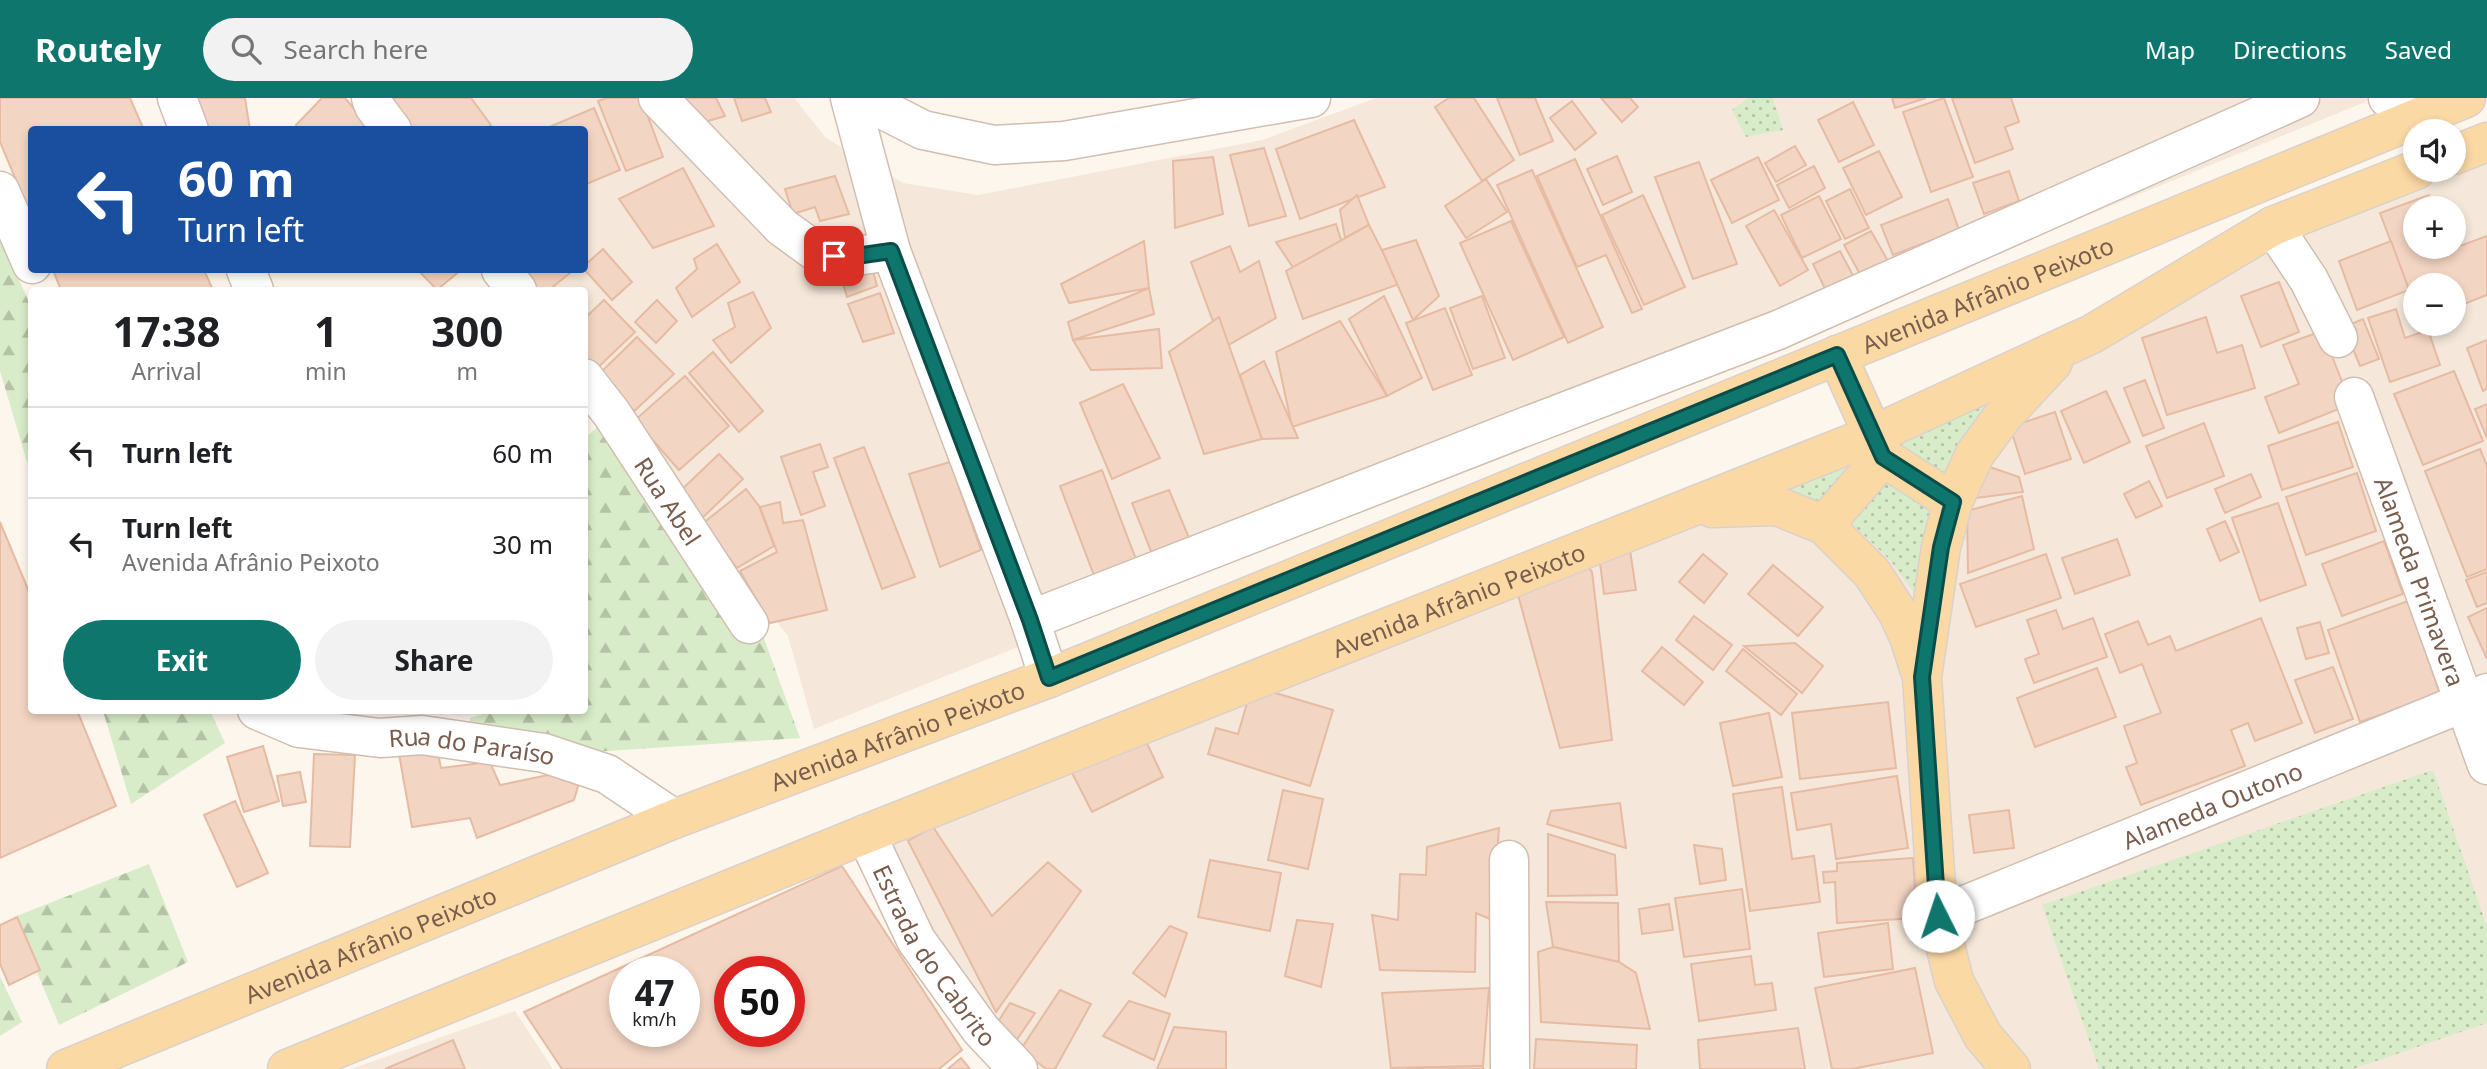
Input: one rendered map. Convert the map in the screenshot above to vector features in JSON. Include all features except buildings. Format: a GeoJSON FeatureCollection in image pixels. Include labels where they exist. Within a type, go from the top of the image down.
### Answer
{"type":"FeatureCollection","features":[{"type":"Feature","properties":{"kind":"main road","name":"Avenida Afrânio Peixoto"},"geometry":{"type":"LineString","coordinates":[[66,1069],[674,819],[1049,678],[2466,98]]}},
{"type":"Feature","properties":{"kind":"main road"},"geometry":{"type":"LineString","coordinates":[[2466,150],[2487,142]]}},
{"type":"Feature","properties":{"kind":"main road","name":"Avenida Afrânio Peixoto"},"geometry":{"type":"LineString","coordinates":[[287,1069],[335,1060],[866,834],[1688,508],[1878,446],[2092,334],[2273,226],[2403,175]]}},
{"type":"Feature","properties":{"kind":"main road"},"geometry":{"type":"LineString","coordinates":[[2011,1069],[1983,1036],[1954,981],[1938,916],[1922,677],[1941,547],[1953,502],[1975,454],[2003,416],[2049,365],[2092,334]]}},
{"type":"Feature","properties":{"kind":"main road"},"geometry":{"type":"LineString","coordinates":[[1837,355],[1878,446],[1953,502]]}},
{"type":"Feature","properties":{"kind":"main road"},"geometry":{"type":"LineString","coordinates":[[1824,525],[1878,446]]}},
{"type":"Feature","properties":{"kind":"main road"},"geometry":{"type":"LineString","coordinates":[[1688,508],[1777,506],[1824,525],[1872,573],[1885,593],[1909,637],[1922,677]]}},
{"type":"Feature","properties":{"kind":"street"},"geometry":{"type":"LineString","coordinates":[[177,98],[188,126]]}},
{"type":"Feature","properties":{"kind":"street"},"geometry":{"type":"LineString","coordinates":[[658,98],[782,227],[819,254],[849,257],[891,251]]}},
{"type":"Feature","properties":{"kind":"street"},"geometry":{"type":"LineString","coordinates":[[850,98],[891,251],[1030,620],[1049,678]]}},
{"type":"Feature","properties":{"kind":"street"},"geometry":{"type":"LineString","coordinates":[[869,98],[886,111],[923,130],[995,145],[1064,141],[1311,98]]}},
{"type":"Feature","properties":{"kind":"street"},"geometry":{"type":"LineString","coordinates":[[1030,620],[1778,330],[2300,98]]}},
{"type":"Feature","properties":{"kind":"street"},"geometry":{"type":"LineString","coordinates":[[2388,98],[2426,114]]}},
{"type":"Feature","properties":{"kind":"street"},"geometry":{"type":"LineString","coordinates":[[0,191],[28,255]]}},
{"type":"Feature","properties":{"kind":"street"},"geometry":{"type":"LineString","coordinates":[[2273,226],[2309,280],[2338,338]]}},
{"type":"Feature","properties":{"kind":"street"},"geometry":{"type":"LineString","coordinates":[[503,273],[515,287]]}},
{"type":"Feature","properties":{"kind":"street","name":"Rua Abel"},"geometry":{"type":"LineString","coordinates":[[588,383],[612,414],[749,624]]}},
{"type":"Feature","properties":{"kind":"street","name":"Alameda Primavera"},"geometry":{"type":"LineString","coordinates":[[2354,397],[2475,698],[2487,765]]}},
{"type":"Feature","properties":{"kind":"street","name":"Alameda Outono"},"geometry":{"type":"LineString","coordinates":[[1938,916],[2475,698]]}},
{"type":"Feature","properties":{"kind":"street","name":"Rua do Paraíso"},"geometry":{"type":"LineString","coordinates":[[266,714],[299,728],[380,738],[418,723],[544,753],[607,774],[674,819]]}},
{"type":"Feature","properties":{"kind":"street","name":"Estrada do Cabrito"},"geometry":{"type":"LineString","coordinates":[[866,834],[916,940],[981,1030],[1018,1069]]}},
{"type":"Feature","properties":{"kind":"street"},"geometry":{"type":"LineString","coordinates":[[1509,860],[1510,1069]]}},
{"type":"Feature","properties":{"kind":"shaded area"},"geometry":{"type":"Polygon","coordinates":[[[373,98],[794,98],[826,138],[903,183],[978,195],[1262,140],[1376,98],[2375,98],[814,729],[788,636],[588,376],[588,287],[519,287],[508,273],[588,273],[588,126],[396,126],[373,98]]]}},
{"type":"Feature","properties":{"kind":"shaded area"},"geometry":{"type":"Polygon","coordinates":[[[2487,152],[2487,1069],[1037,1069],[1015,1051],[922,917],[873,822],[1659,506],[2326,216],[2412,182],[2466,182],[2466,160],[2487,152]]]}},
{"type":"Feature","properties":{"kind":"shaded area"},"geometry":{"type":"Polygon","coordinates":[[[515,1011],[553,1069],[351,1069],[515,1011]]]}},
{"type":"Feature","properties":{"kind":"green space"},"geometry":{"type":"Polygon","coordinates":[[[1748,98],[1773,98],[1783,130],[1746,137],[1732,110],[1748,98]]]}},
{"type":"Feature","properties":{"kind":"green space"},"geometry":{"type":"Polygon","coordinates":[[[0,236],[28,300],[28,465],[0,371],[0,236]]]}},
{"type":"Feature","properties":{"kind":"green space"},"geometry":{"type":"Polygon","coordinates":[[[1999,389],[1923,605],[1890,560],[1844,516],[1781,488],[1999,389]]]}},
{"type":"Feature","properties":{"kind":"green space"},"geometry":{"type":"Polygon","coordinates":[[[603,422],[756,616],[800,738],[461,761],[470,718],[483,714],[588,714],[588,435],[603,422]]]}},
{"type":"Feature","properties":{"kind":"green space"},"geometry":{"type":"Polygon","coordinates":[[[104,714],[211,714],[225,743],[131,804],[104,714]]]}},
{"type":"Feature","properties":{"kind":"green space"},"geometry":{"type":"Polygon","coordinates":[[[2433,770],[2487,927],[2487,1023],[2353,1069],[2099,1069],[2042,905],[2433,770]]]}},
{"type":"Feature","properties":{"kind":"green space"},"geometry":{"type":"Polygon","coordinates":[[[149,864],[188,962],[59,1025],[14,917],[149,864]]]}},
{"type":"Feature","properties":{"kind":"green space"},"geometry":{"type":"Polygon","coordinates":[[[0,977],[22,1022],[0,1036],[0,977]]]}},
{"type":"Feature","properties":{"kind":"route"},"geometry":{"type":"LineString","coordinates":[[834,256],[849,257],[891,251],[1030,620],[1049,678],[1837,355],[1883,457],[1953,502],[1941,547],[1922,677],[1938,916]]}}]}
